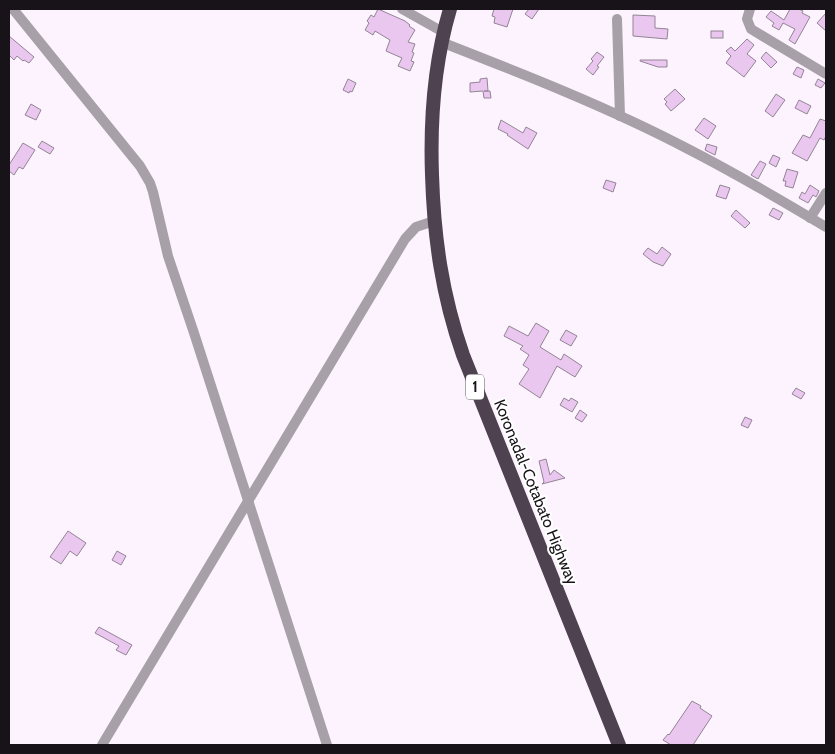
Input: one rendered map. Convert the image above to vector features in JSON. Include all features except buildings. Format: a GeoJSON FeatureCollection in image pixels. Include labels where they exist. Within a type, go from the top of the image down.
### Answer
{"type":"FeatureCollection","features":[{"type":"Feature","properties":{"kind":"highway","name":"Koronadal-Cotabato Highway"},"geometry":{"type":"LineString","coordinates":[[450,9],[442,37],[435,77],[432,116],[434,221],[442,279],[453,327],[619,745]]}},
{"type":"Feature","properties":{"kind":"street"},"geometry":{"type":"LineString","coordinates":[[13,9],[140,166],[150,183],[168,256],[327,745]]}},
{"type":"Feature","properties":{"kind":"street"},"geometry":{"type":"LineString","coordinates":[[402,9],[442,37],[493,62],[620,116],[688,148],[826,227]]}},
{"type":"Feature","properties":{"kind":"street"},"geometry":{"type":"LineString","coordinates":[[750,9],[747,19],[751,29],[826,74]]}},
{"type":"Feature","properties":{"kind":"street"},"geometry":{"type":"LineString","coordinates":[[617,19],[620,116]]}},
{"type":"Feature","properties":{"kind":"street"},"geometry":{"type":"LineString","coordinates":[[810,218],[826,194]]}},
{"type":"Feature","properties":{"kind":"street"},"geometry":{"type":"LineString","coordinates":[[102,745],[405,239],[416,227],[434,221]]}}]}
